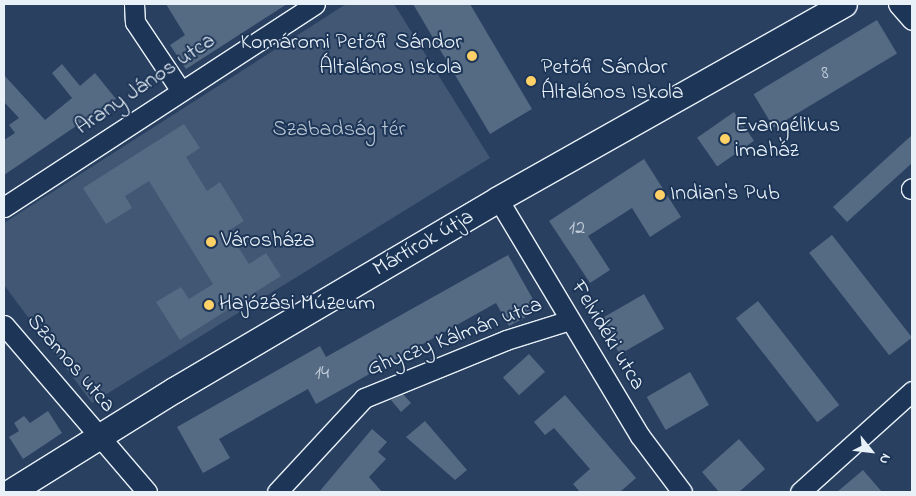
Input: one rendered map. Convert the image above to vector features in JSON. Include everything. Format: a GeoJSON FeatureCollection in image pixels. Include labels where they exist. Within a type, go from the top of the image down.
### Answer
{"type":"FeatureCollection","features":[{"type":"Feature","properties":{"kind":"main road","name":"Mártírok útja"},"geometry":{"type":"LineString","coordinates":[[10,492],[100,434],[498,200],[844,4]]}},
{"type":"Feature","properties":{"kind":"street"},"geometry":{"type":"LineString","coordinates":[[134,4],[135,22],[181,91]]}},
{"type":"Feature","properties":{"kind":"street","name":"Arany János utca"},"geometry":{"type":"LineString","coordinates":[[4,207],[315,4]]}},
{"type":"Feature","properties":{"kind":"street"},"geometry":{"type":"LineString","coordinates":[[898,4],[912,20]]}},
{"type":"Feature","properties":{"kind":"street","name":"Felvidéki utca"},"geometry":{"type":"LineString","coordinates":[[498,200],[640,436],[682,492]]}},
{"type":"Feature","properties":{"kind":"street","name":"Ghyczy Kálmán utca"},"geometry":{"type":"LineString","coordinates":[[277,492],[364,398],[506,340],[570,320]]}},
{"type":"Feature","properties":{"kind":"street","name":"Szamos utca"},"geometry":{"type":"LineString","coordinates":[[4,325],[100,434],[147,492]]}},
{"type":"Feature","properties":{"kind":"street"},"geometry":{"type":"LineString","coordinates":[[800,492],[912,391]]}},
{"type":"Feature","properties":{"kind":"green space","name":"Szabadság tér"},"geometry":{"type":"Polygon","coordinates":[[[346,4],[394,4],[490,158],[92,403],[4,285],[4,223],[346,4]]]}},
{"type":"Feature","properties":{"kind":"building"},"geometry":{"type":"Polygon","coordinates":[[[166,4],[287,4],[186,69],[170,45],[185,35],[166,4]]]}},
{"type":"Feature","properties":{"kind":"building","name":"Komáromi Petőfi Sándor Általános Iskola"},"geometry":{"type":"Polygon","coordinates":[[[413,4],[470,4],[532,109],[490,134],[413,4]]]}},
{"type":"Feature","properties":{"kind":"building"},"geometry":{"type":"Polygon","coordinates":[[[877,20],[897,53],[774,128],[754,94],[877,20]]]}},
{"type":"Feature","properties":{"kind":"building"},"geometry":{"type":"Polygon","coordinates":[[[62,64],[80,86],[95,73],[116,99],[4,175],[4,140],[15,133],[9,125],[19,118],[4,102],[4,75],[45,120],[72,98],[52,73],[62,64]]]}},
{"type":"Feature","properties":{"kind":"building","name":"Evangélikus imaház"},"geometry":{"type":"Polygon","coordinates":[[[734,112],[754,141],[717,166],[697,138],[734,112]]]}},
{"type":"Feature","properties":{"kind":"building","name":"Városháza"},"geometry":{"type":"Polygon","coordinates":[[[184,124],[200,148],[186,157],[207,191],[220,182],[244,221],[228,231],[249,264],[266,253],[281,276],[180,340],[156,302],[181,287],[189,299],[213,284],[149,181],[125,196],[132,208],[106,224],[83,188],[184,124]]]}},
{"type":"Feature","properties":{"kind":"building"},"geometry":{"type":"Polygon","coordinates":[[[912,135],[912,163],[847,222],[833,207],[912,135]]]}},
{"type":"Feature","properties":{"kind":"building"},"geometry":{"type":"Polygon","coordinates":[[[644,159],[681,217],[650,237],[632,208],[588,236],[610,270],[590,283],[549,221],[644,159]]]}},
{"type":"Feature","properties":{"kind":"building"},"geometry":{"type":"Polygon","coordinates":[[[832,235],[912,337],[889,355],[809,253],[832,235]]]}},
{"type":"Feature","properties":{"kind":"building"},"geometry":{"type":"Polygon","coordinates":[[[508,255],[539,310],[509,326],[496,303],[316,404],[308,389],[219,439],[230,458],[203,473],[177,427],[320,346],[326,357],[508,255]]]}},
{"type":"Feature","properties":{"kind":"building"},"geometry":{"type":"Polygon","coordinates":[[[644,294],[664,329],[620,354],[600,320],[644,294]]]}},
{"type":"Feature","properties":{"kind":"building"},"geometry":{"type":"Polygon","coordinates":[[[758,301],[839,405],[817,422],[736,318],[758,301]]]}},
{"type":"Feature","properties":{"kind":"building"},"geometry":{"type":"Polygon","coordinates":[[[529,354],[545,372],[519,395],[503,377],[529,354]]]}},
{"type":"Feature","properties":{"kind":"building"},"geometry":{"type":"Polygon","coordinates":[[[690,372],[709,405],[666,430],[647,397],[690,372]]]}},
{"type":"Feature","properties":{"kind":"building"},"geometry":{"type":"Polygon","coordinates":[[[403,394],[411,403],[401,412],[391,400],[403,394]]]}},
{"type":"Feature","properties":{"kind":"building"},"geometry":{"type":"Polygon","coordinates":[[[565,395],[636,478],[620,492],[580,492],[573,484],[590,469],[554,428],[545,435],[534,422],[565,395]]]}},
{"type":"Feature","properties":{"kind":"building"},"geometry":{"type":"Polygon","coordinates":[[[48,411],[62,433],[23,459],[9,437],[19,431],[14,423],[24,416],[30,423],[48,411]]]}},
{"type":"Feature","properties":{"kind":"building"},"geometry":{"type":"Polygon","coordinates":[[[425,421],[467,470],[455,480],[406,437],[425,421]]]}},
{"type":"Feature","properties":{"kind":"building"},"geometry":{"type":"Polygon","coordinates":[[[372,429],[387,442],[378,452],[386,459],[369,477],[382,492],[319,492],[372,429]]]}},
{"type":"Feature","properties":{"kind":"building"},"geometry":{"type":"Polygon","coordinates":[[[739,439],[765,469],[739,492],[719,492],[702,472],[739,439]]]}},
{"type":"Feature","properties":{"kind":"building"},"geometry":{"type":"Polygon","coordinates":[[[863,470],[882,492],[837,492],[856,476],[863,470]]]}},
{"type":"Feature","properties":{"kind":"place","name":"Komáromi Petőfi Sándor Általános Iskola"},"geometry":{"type":"Point","coordinates":[472,56]}},
{"type":"Feature","properties":{"kind":"place","name":"Petőfi Sándor Általános Iskola"},"geometry":{"type":"Point","coordinates":[531,81]}},
{"type":"Feature","properties":{"kind":"place","name":"Evangélikus imaház"},"geometry":{"type":"Point","coordinates":[725,139]}},
{"type":"Feature","properties":{"kind":"place","name":"Indian's Pub"},"geometry":{"type":"Point","coordinates":[660,195]}},
{"type":"Feature","properties":{"kind":"place","name":"Városháza"},"geometry":{"type":"Point","coordinates":[211,242]}},
{"type":"Feature","properties":{"kind":"place","name":"Hajózási Múzeum"},"geometry":{"type":"Point","coordinates":[209,305]}}]}
